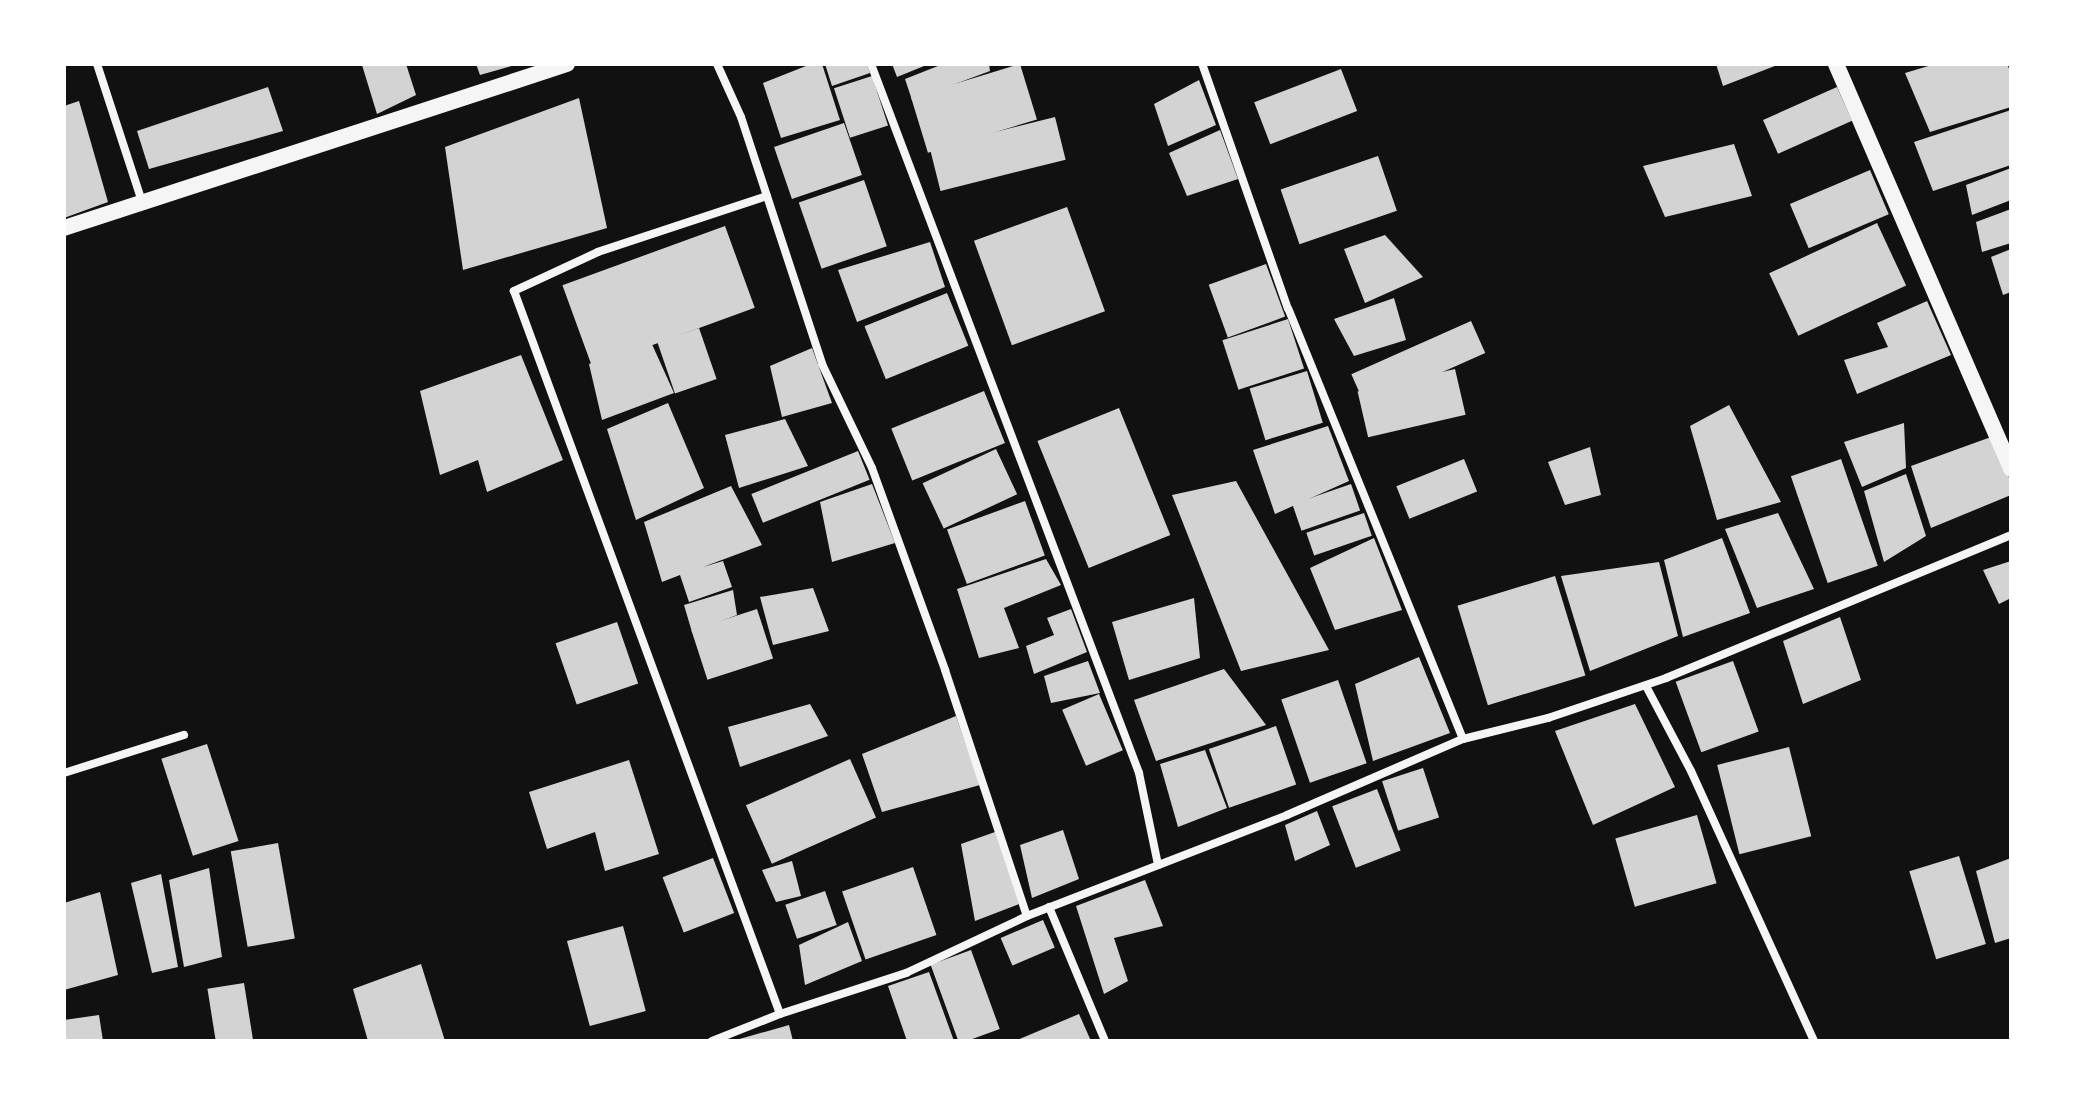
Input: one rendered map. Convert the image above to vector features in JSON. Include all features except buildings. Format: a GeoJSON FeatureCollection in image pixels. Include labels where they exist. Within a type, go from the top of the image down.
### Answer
{"type":"FeatureCollection","features":[{"type":"Feature","properties":{"kind":"main road"},"geometry":{"type":"LineString","coordinates":[[64,228],[567,64]]}},
{"type":"Feature","properties":{"kind":"main road"},"geometry":{"type":"LineString","coordinates":[[1836,64],[2011,469]]}},
{"type":"Feature","properties":{"kind":"street"},"geometry":{"type":"LineString","coordinates":[[97,64],[142,202]]}},
{"type":"Feature","properties":{"kind":"street"},"geometry":{"type":"LineString","coordinates":[[717,64],[741,117],[822,364],[872,468],[945,670],[1027,916]]}},
{"type":"Feature","properties":{"kind":"street"},"geometry":{"type":"LineString","coordinates":[[871,64],[1139,773],[1158,865]]}},
{"type":"Feature","properties":{"kind":"street"},"geometry":{"type":"LineString","coordinates":[[1202,64],[1298,336],[1463,739]]}},
{"type":"Feature","properties":{"kind":"street"},"geometry":{"type":"LineString","coordinates":[[767,196],[598,252],[514,291],[780,1014]]}},
{"type":"Feature","properties":{"kind":"street"},"geometry":{"type":"LineString","coordinates":[[712,1041],[780,1014],[906,973],[1027,916],[1287,815],[1463,739],[1548,718],[1646,686],[2011,535]]}},
{"type":"Feature","properties":{"kind":"street"},"geometry":{"type":"LineString","coordinates":[[1646,686],[1691,771],[1814,1041]]}},
{"type":"Feature","properties":{"kind":"street"},"geometry":{"type":"LineString","coordinates":[[64,773],[184,735]]}},
{"type":"Feature","properties":{"kind":"street"},"geometry":{"type":"LineString","coordinates":[[1049,907],[1105,1041]]}}]}
